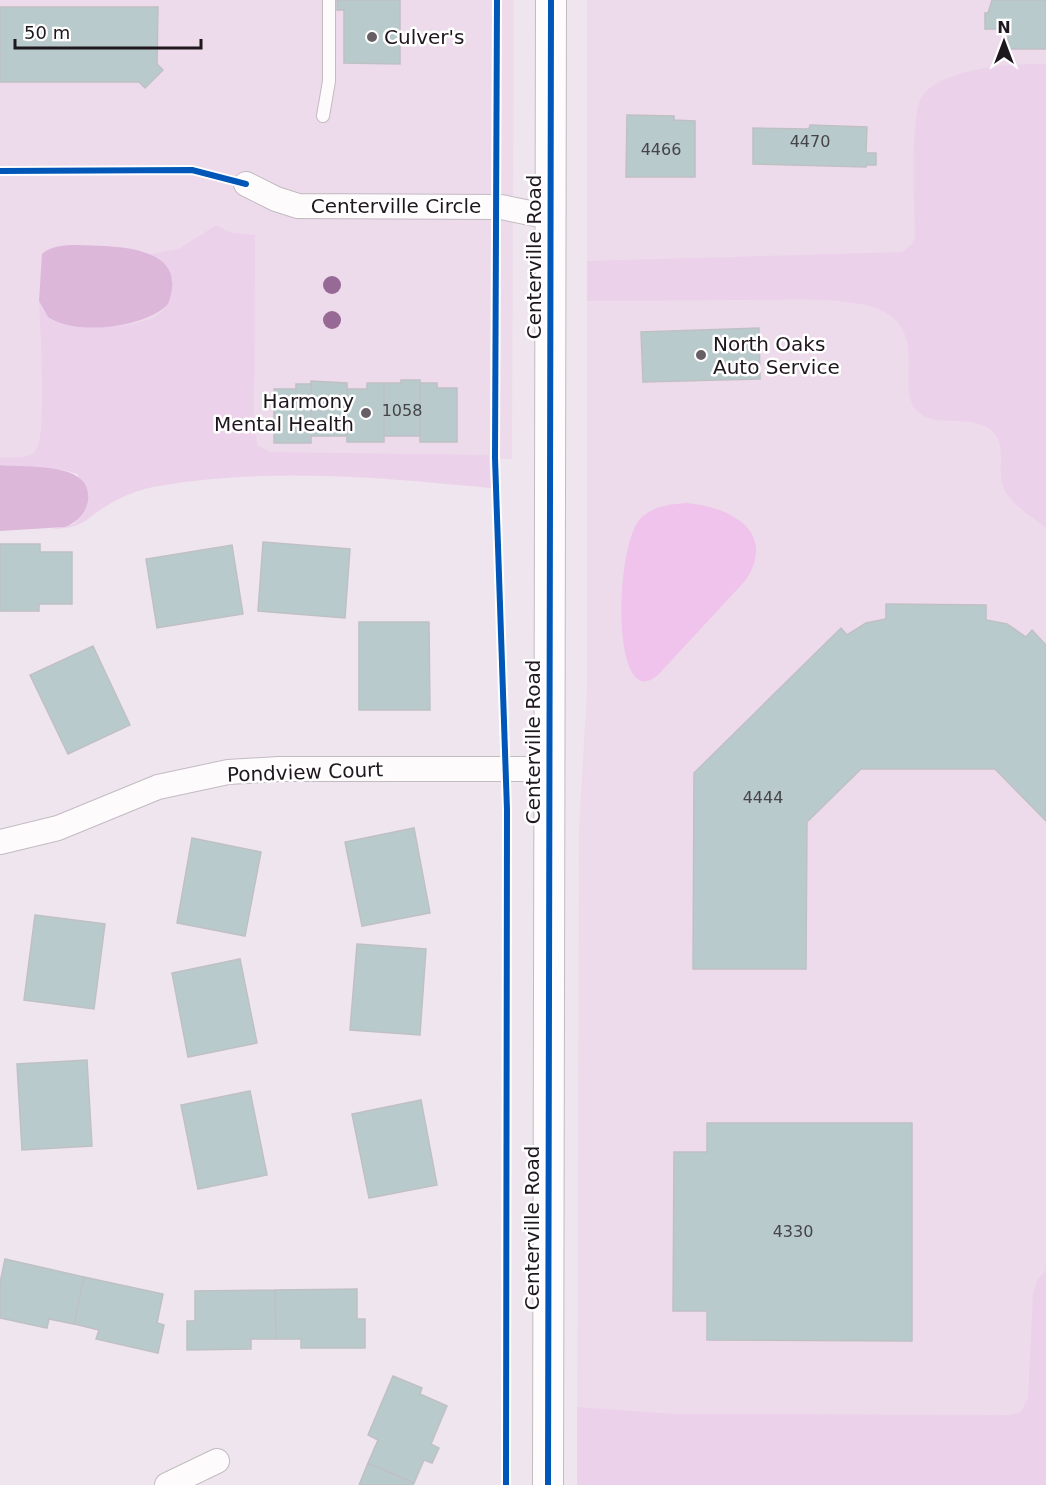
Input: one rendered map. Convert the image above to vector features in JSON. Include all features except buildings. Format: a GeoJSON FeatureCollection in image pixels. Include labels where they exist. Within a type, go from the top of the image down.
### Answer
{"type":"FeatureCollection","features":[{"type":"Feature","properties":{"kind":"street","name":"Centerville Road"},"geometry":{"type":"LineString","coordinates":[[548,1485],[550,0]]}},
{"type":"Feature","properties":{"kind":"street","name":"Centerville Circle"},"geometry":{"type":"LineString","coordinates":[[246,184],[284,202],[306,207],[501,207],[550,217]]}},
{"type":"Feature","properties":{"kind":"street","name":"Pondview Court"},"geometry":{"type":"LineString","coordinates":[[0,842],[58,828],[146,791],[228,772],[279,769],[550,769]]}},
{"type":"Feature","properties":{"kind":"street"},"geometry":{"type":"LineString","coordinates":[[168,1485],[217,1461]]}},
{"type":"Feature","properties":{"kind":"lane"},"geometry":{"type":"LineString","coordinates":[[323,116],[329,81],[329,0]]}},
{"type":"Feature","properties":{"kind":"shaded area"},"geometry":{"type":"Polygon","coordinates":[[[0,0],[514,0],[512,459],[0,458],[0,0]]]}},
{"type":"Feature","properties":{"kind":"shaded area"},"geometry":{"type":"Polygon","coordinates":[[[587,0],[1046,0],[1046,1485],[577,1485],[579,827],[587,692],[587,0]]]}},
{"type":"Feature","properties":{"kind":"shaded area"},"geometry":{"type":"Polygon","coordinates":[[[1046,64],[1046,528],[1022,510],[1006,493],[1001,481],[1000,446],[995,434],[978,423],[936,420],[918,412],[909,393],[909,357],[904,333],[894,319],[874,307],[851,302],[791,299],[587,301],[587,261],[902,252],[913,243],[915,235],[914,143],[915,124],[921,98],[930,88],[944,80],[978,69],[1046,64]]]}},
{"type":"Feature","properties":{"kind":"shaded area"},"geometry":{"type":"Polygon","coordinates":[[[216,225],[232,233],[255,235],[254,420],[257,445],[271,452],[489,455],[491,488],[325,476],[200,480],[159,486],[126,495],[78,525],[52,529],[74,524],[81,516],[78,474],[63,470],[0,465],[0,457],[19,457],[33,453],[39,440],[42,379],[39,301],[44,312],[52,320],[76,325],[92,327],[126,325],[154,317],[164,308],[173,280],[155,256],[150,254],[179,249],[216,225]]]}},
{"type":"Feature","properties":{"kind":"shaded area"},"geometry":{"type":"Polygon","coordinates":[[[63,246],[119,247],[145,253],[166,265],[171,275],[172,288],[168,304],[144,319],[110,327],[75,326],[60,323],[48,317],[39,301],[42,254],[55,247],[63,246]]]}},
{"type":"Feature","properties":{"kind":"shaded area"},"geometry":{"type":"Polygon","coordinates":[[[0,465],[56,469],[80,478],[87,487],[88,500],[83,513],[77,520],[65,527],[0,531],[0,465]]]}},
{"type":"Feature","properties":{"kind":"shaded area"},"geometry":{"type":"Polygon","coordinates":[[[687,503],[719,510],[745,525],[753,536],[756,549],[754,564],[745,581],[658,675],[643,681],[632,672],[625,651],[622,623],[625,561],[631,536],[640,519],[650,511],[668,505],[687,503]]]}},
{"type":"Feature","properties":{"kind":"shaded area"},"geometry":{"type":"Polygon","coordinates":[[[1046,1270],[1046,1485],[577,1485],[577,1407],[674,1414],[1009,1415],[1021,1412],[1028,1398],[1033,1293],[1038,1279],[1046,1270]]]}},
{"type":"Feature","properties":{"kind":"cycle path"},"geometry":{"type":"LineString","coordinates":[[497,0],[495,458],[507,810],[506,1485]]}},
{"type":"Feature","properties":{"kind":"cycle path"},"geometry":{"type":"LineString","coordinates":[[548,1485],[551,0]]}},
{"type":"Feature","properties":{"kind":"cycle path"},"geometry":{"type":"LineString","coordinates":[[0,171],[192,170],[246,184]]}},
{"type":"Feature","properties":{"kind":"place","name":"Culver's"},"geometry":{"type":"Point","coordinates":[372,37]}},
{"type":"Feature","properties":{"kind":"place","name":"North Oaks Auto Service"},"geometry":{"type":"Point","coordinates":[701,355]}},
{"type":"Feature","properties":{"kind":"place","name":"Harmony Mental Health"},"geometry":{"type":"Point","coordinates":[366,413]}}]}
